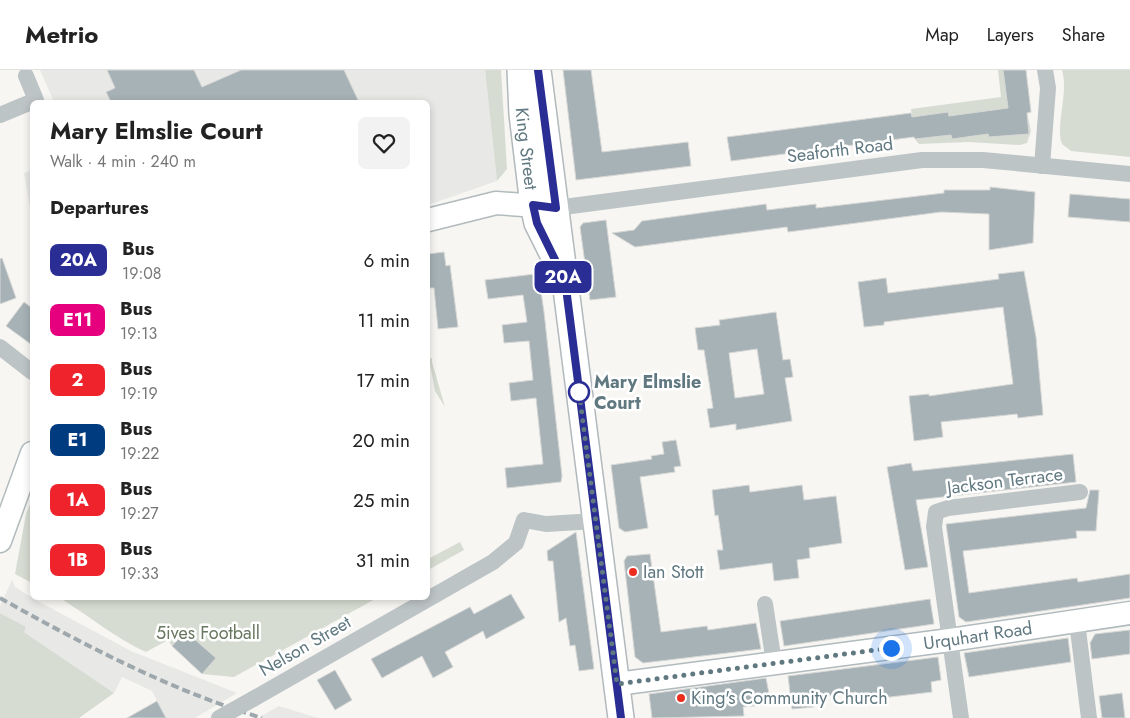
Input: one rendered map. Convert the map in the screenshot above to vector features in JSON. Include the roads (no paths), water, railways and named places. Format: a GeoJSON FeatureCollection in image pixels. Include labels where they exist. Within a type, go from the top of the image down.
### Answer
{"type":"FeatureCollection","features":[{"type":"Feature","properties":{"kind":"main road","name":"King Street"},"geometry":{"type":"LineString","coordinates":[[520,70],[522,114],[544,207]]}},
{"type":"Feature","properties":{"kind":"main road","name":"King Street"},"geometry":{"type":"LineString","coordinates":[[538,70],[544,207],[537,223],[565,280],[621,718]]}},
{"type":"Feature","properties":{"kind":"street"},"geometry":{"type":"LineString","coordinates":[[1042,166],[1048,88],[1045,70]]}},
{"type":"Feature","properties":{"kind":"street"},"geometry":{"type":"LineString","coordinates":[[26,76],[36,100]]}},
{"type":"Feature","properties":{"kind":"street"},"geometry":{"type":"LineString","coordinates":[[0,115],[30,102]]}},
{"type":"Feature","properties":{"kind":"street","name":"Seaforth Road"},"geometry":{"type":"LineString","coordinates":[[544,207],[914,161],[969,160],[1130,174]]}},
{"type":"Feature","properties":{"kind":"street"},"geometry":{"type":"LineString","coordinates":[[430,220],[496,203],[544,207]]}},
{"type":"Feature","properties":{"kind":"street"},"geometry":{"type":"LineString","coordinates":[[0,348],[30,370]]}},
{"type":"Feature","properties":{"kind":"street"},"geometry":{"type":"LineString","coordinates":[[0,541],[30,458]]}},
{"type":"Feature","properties":{"kind":"street","name":"Jackson Terrace"},"geometry":{"type":"LineString","coordinates":[[950,640],[934,527],[936,512],[948,508],[1080,492]]}},
{"type":"Feature","properties":{"kind":"street","name":"Nelson Street"},"geometry":{"type":"LineString","coordinates":[[430,598],[493,562],[516,543],[524,520],[546,524],[596,521]]}},
{"type":"Feature","properties":{"kind":"street","name":"Nelson Street"},"geometry":{"type":"LineString","coordinates":[[219,718],[426,600]]}},
{"type":"Feature","properties":{"kind":"street"},"geometry":{"type":"LineString","coordinates":[[765,604],[774,663]]}},
{"type":"Feature","properties":{"kind":"street","name":"Urquhart Road"},"geometry":{"type":"LineString","coordinates":[[617,684],[950,640],[1130,613]]}},
{"type":"Feature","properties":{"kind":"street"},"geometry":{"type":"LineString","coordinates":[[1076,622],[1089,718]]}},
{"type":"Feature","properties":{"kind":"street"},"geometry":{"type":"LineString","coordinates":[[950,640],[961,718]]}},
{"type":"Feature","properties":{"kind":"railway"},"geometry":{"type":"LineString","coordinates":[[0,598],[63,633],[128,665],[194,694],[262,718]]}},
{"type":"Feature","properties":{"kind":"place","name":"Mary Elmslie Court"},"geometry":{"type":"Point","coordinates":[579,392]}},
{"type":"Feature","properties":{"kind":"place","name":"Ian Stott"},"geometry":{"type":"Point","coordinates":[633,572]}},
{"type":"Feature","properties":{"kind":"place","name":"King's Community Church"},"geometry":{"type":"Point","coordinates":[681,698]}},
{"type":"Feature","properties":{"kind":"park label","name":"5ives Football"},"geometry":{"type":"Point","coordinates":[208,633]}}]}
